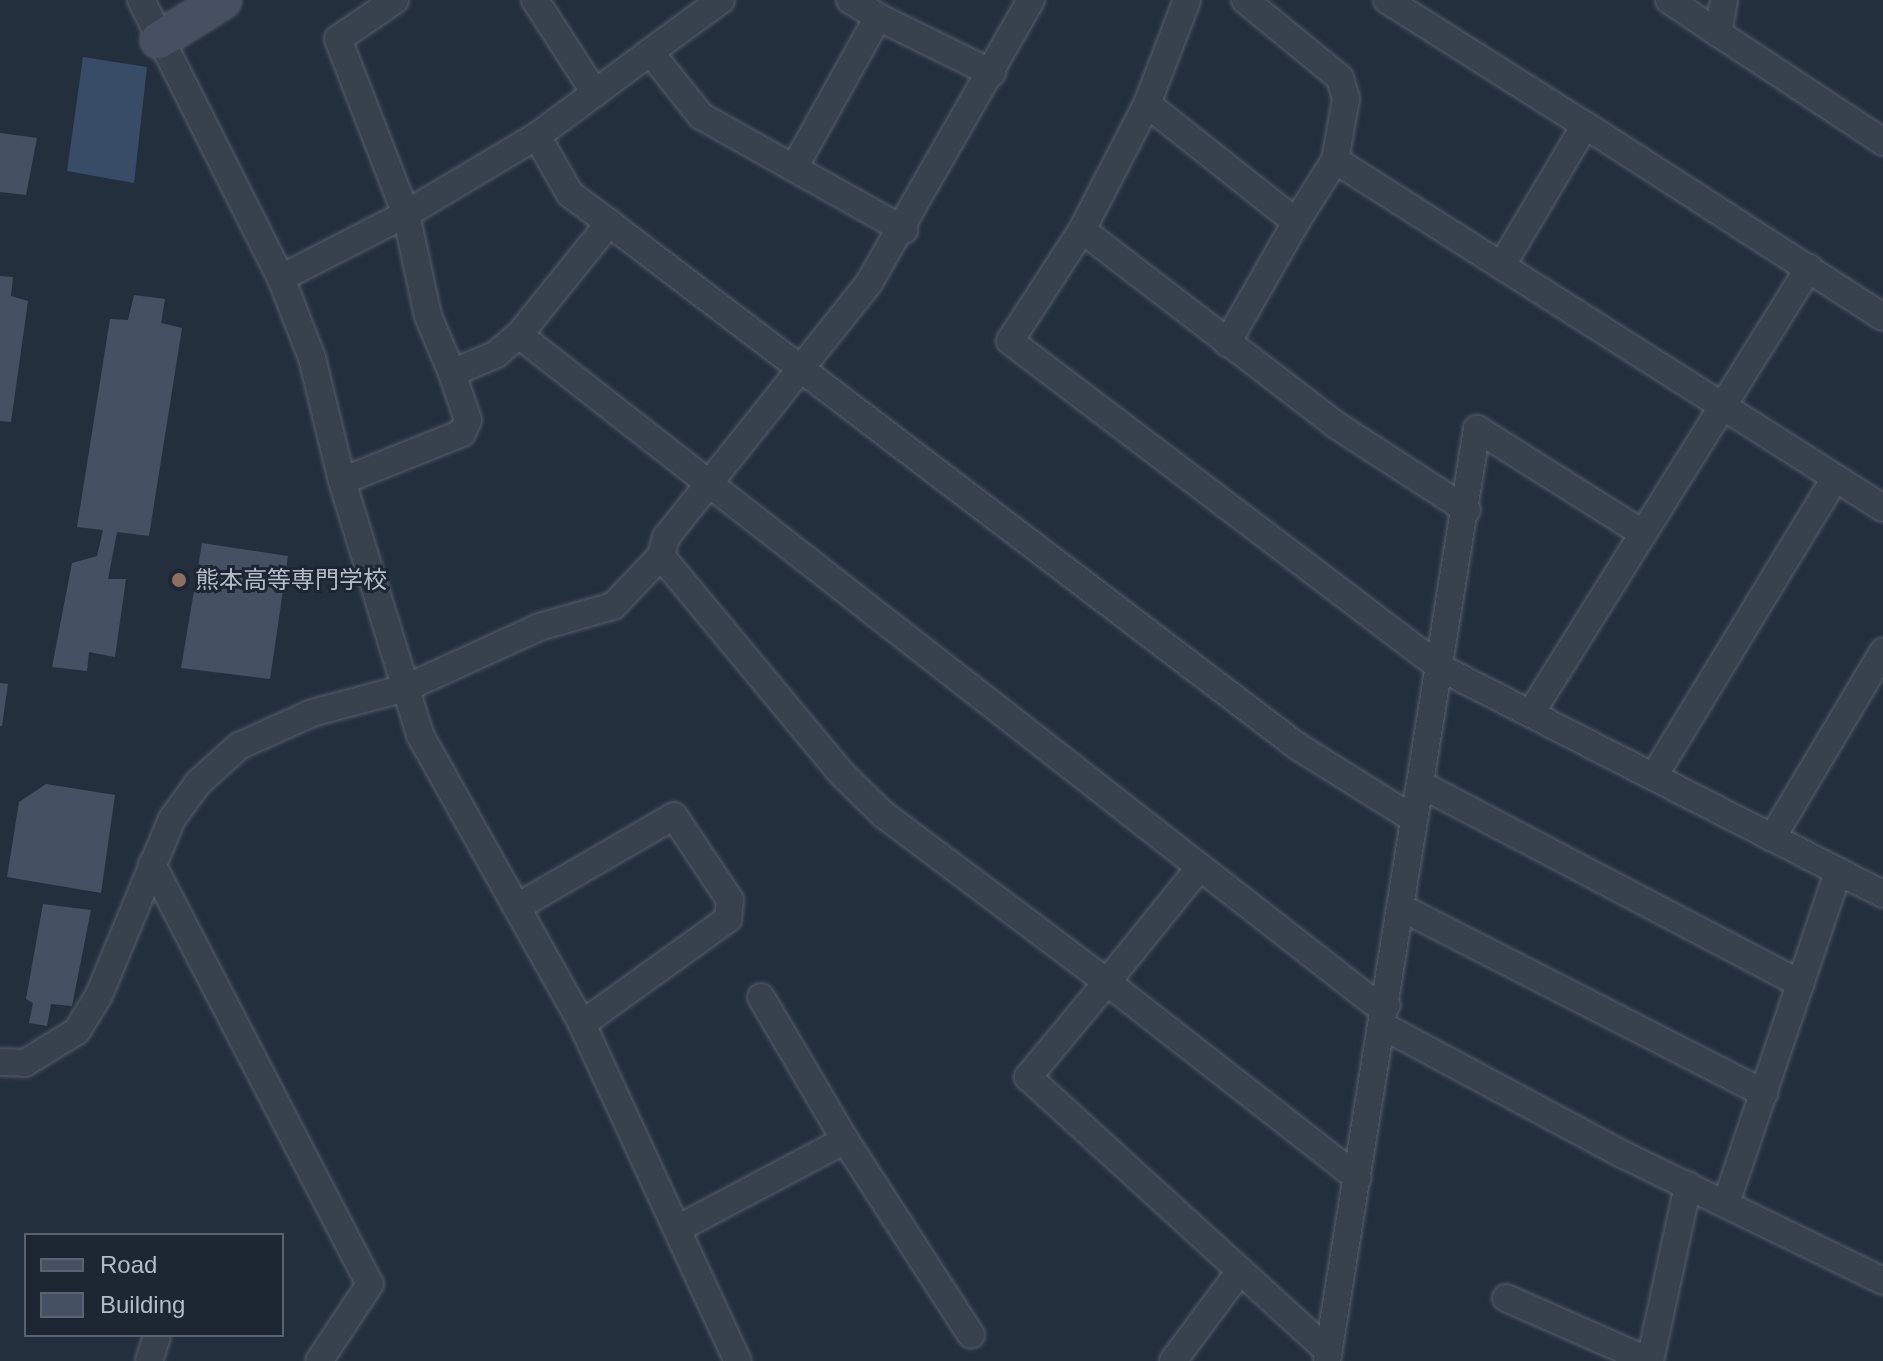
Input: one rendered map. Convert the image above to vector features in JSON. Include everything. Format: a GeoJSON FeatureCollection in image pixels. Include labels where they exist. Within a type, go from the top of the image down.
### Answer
{"type":"FeatureCollection","features":[{"type":"Feature","properties":{"kind":"street"},"geometry":{"type":"LineString","coordinates":[[141,0],[281,278],[312,358],[342,481],[420,735],[582,1024],[738,1361]]}},
{"type":"Feature","properties":{"kind":"street"},"geometry":{"type":"LineString","coordinates":[[159,40],[223,0]]}},
{"type":"Feature","properties":{"kind":"street"},"geometry":{"type":"LineString","coordinates":[[342,481],[462,433],[468,420],[428,316],[406,214],[338,39],[395,0]]}},
{"type":"Feature","properties":{"kind":"street"},"geometry":{"type":"LineString","coordinates":[[535,0],[595,93]]}},
{"type":"Feature","properties":{"kind":"street"},"geometry":{"type":"LineString","coordinates":[[850,0],[992,73]]}},
{"type":"Feature","properties":{"kind":"street"},"geometry":{"type":"LineString","coordinates":[[0,1062],[25,1063],[77,1031],[99,995],[152,864],[189,795],[239,746],[312,713],[406,688],[539,627],[613,606],[661,556],[666,537],[796,368],[869,283],[904,230],[1031,0]]}},
{"type":"Feature","properties":{"kind":"street"},"geometry":{"type":"LineString","coordinates":[[1187,0],[1147,104],[1082,230],[1010,341],[1441,668],[1883,894]]}},
{"type":"Feature","properties":{"kind":"street"},"geometry":{"type":"LineString","coordinates":[[1227,343],[1335,160],[1346,99],[1340,78],[1245,0]]}},
{"type":"Feature","properties":{"kind":"street"},"geometry":{"type":"LineString","coordinates":[[1387,0],[1883,317]]}},
{"type":"Feature","properties":{"kind":"street"},"geometry":{"type":"LineString","coordinates":[[1669,0],[1883,142]]}},
{"type":"Feature","properties":{"kind":"street"},"geometry":{"type":"LineString","coordinates":[[1718,33],[1724,0]]}},
{"type":"Feature","properties":{"kind":"street"},"geometry":{"type":"LineString","coordinates":[[281,278],[406,214],[537,136],[650,52],[703,5]]}},
{"type":"Feature","properties":{"kind":"street"},"geometry":{"type":"LineString","coordinates":[[794,168],[878,17]]}},
{"type":"Feature","properties":{"kind":"street"},"geometry":{"type":"LineString","coordinates":[[650,52],[684,103],[904,230]]}},
{"type":"Feature","properties":{"kind":"street"},"geometry":{"type":"LineString","coordinates":[[1147,104],[1296,222]]}},
{"type":"Feature","properties":{"kind":"street"},"geometry":{"type":"LineString","coordinates":[[1502,265],[1585,125]]}},
{"type":"Feature","properties":{"kind":"street"},"geometry":{"type":"LineString","coordinates":[[537,136],[570,194],[1297,746],[1414,819]]}},
{"type":"Feature","properties":{"kind":"street"},"geometry":{"type":"LineString","coordinates":[[1335,160],[1883,508]]}},
{"type":"Feature","properties":{"kind":"street"},"geometry":{"type":"LineString","coordinates":[[452,373],[495,355],[519,335],[609,223]]}},
{"type":"Feature","properties":{"kind":"street"},"geometry":{"type":"LineString","coordinates":[[1082,230],[1336,425],[1467,510]]}},
{"type":"Feature","properties":{"kind":"street"},"geometry":{"type":"LineString","coordinates":[[1531,713],[1809,268]]}},
{"type":"Feature","properties":{"kind":"street"},"geometry":{"type":"LineString","coordinates":[[519,335],[707,486],[1373,1002],[1385,1015],[1688,1185],[1883,1281]]}},
{"type":"Feature","properties":{"kind":"street"},"geometry":{"type":"LineString","coordinates":[[1328,1356],[1467,510],[1477,429],[1642,533]]}},
{"type":"Feature","properties":{"kind":"street"},"geometry":{"type":"LineString","coordinates":[[1654,776],[1835,478]]}},
{"type":"Feature","properties":{"kind":"street"},"geometry":{"type":"LineString","coordinates":[[661,556],[883,814],[1107,982],[1358,1178]]}},
{"type":"Feature","properties":{"kind":"street"},"geometry":{"type":"LineString","coordinates":[[1772,838],[1883,652]]}},
{"type":"Feature","properties":{"kind":"street"},"geometry":{"type":"LineString","coordinates":[[1420,784],[1801,984]]}},
{"type":"Feature","properties":{"kind":"street"},"geometry":{"type":"LineString","coordinates":[[517,907],[674,816],[730,900],[728,919],[582,1024]]}},
{"type":"Feature","properties":{"kind":"street"},"geometry":{"type":"LineString","coordinates":[[152,864],[370,1284],[319,1361]]}},
{"type":"Feature","properties":{"kind":"street"},"geometry":{"type":"LineString","coordinates":[[1200,867],[1028,1077],[1328,1356]]}},
{"type":"Feature","properties":{"kind":"street"},"geometry":{"type":"LineString","coordinates":[[1726,1203],[1838,872]]}},
{"type":"Feature","properties":{"kind":"street"},"geometry":{"type":"LineString","coordinates":[[1402,908],[1764,1093]]}},
{"type":"Feature","properties":{"kind":"street"},"geometry":{"type":"LineString","coordinates":[[761,997],[845,1140],[971,1335]]}},
{"type":"Feature","properties":{"kind":"street"},"geometry":{"type":"LineString","coordinates":[[679,1228],[845,1140]]}},
{"type":"Feature","properties":{"kind":"street"},"geometry":{"type":"LineString","coordinates":[[1506,1298],[1649,1361],[1688,1185]]}},
{"type":"Feature","properties":{"kind":"street"},"geometry":{"type":"LineString","coordinates":[[1173,1361],[1239,1272]]}},
{"type":"Feature","properties":{"kind":"water"},"geometry":{"type":"Polygon","coordinates":[[[83,57],[147,67],[134,183],[67,171],[83,57]]]}},
{"type":"Feature","properties":{"kind":"building"},"geometry":{"type":"Polygon","coordinates":[[[0,133],[37,138],[26,195],[0,192],[0,133]]]}},
{"type":"Feature","properties":{"kind":"building"},"geometry":{"type":"Polygon","coordinates":[[[0,276],[13,277],[11,296],[28,301],[11,422],[0,421],[0,276]]]}},
{"type":"Feature","properties":{"kind":"building"},"geometry":{"type":"Polygon","coordinates":[[[134,295],[165,299],[161,323],[182,328],[149,536],[117,532],[108,579],[126,579],[115,657],[89,652],[87,671],[52,667],[72,563],[97,556],[103,530],[77,527],[110,319],[128,320],[134,295]]]}},
{"type":"Feature","properties":{"kind":"building"},"geometry":{"type":"Polygon","coordinates":[[[202,543],[288,556],[270,679],[181,668],[202,543]]]}},
{"type":"Feature","properties":{"kind":"building"},"geometry":{"type":"Polygon","coordinates":[[[0,683],[8,684],[2,726],[0,726],[0,683]]]}},
{"type":"Feature","properties":{"kind":"building"},"geometry":{"type":"Polygon","coordinates":[[[46,784],[115,795],[101,893],[7,877],[19,802],[46,784]]]}},
{"type":"Feature","properties":{"kind":"building"},"geometry":{"type":"Polygon","coordinates":[[[43,904],[91,910],[72,1006],[51,1004],[47,1026],[29,1023],[33,1003],[26,999],[43,904]]]}},
{"type":"Feature","properties":{"kind":"place","name":"熊本高等専門学校"},"geometry":{"type":"Point","coordinates":[179,580]}}]}
